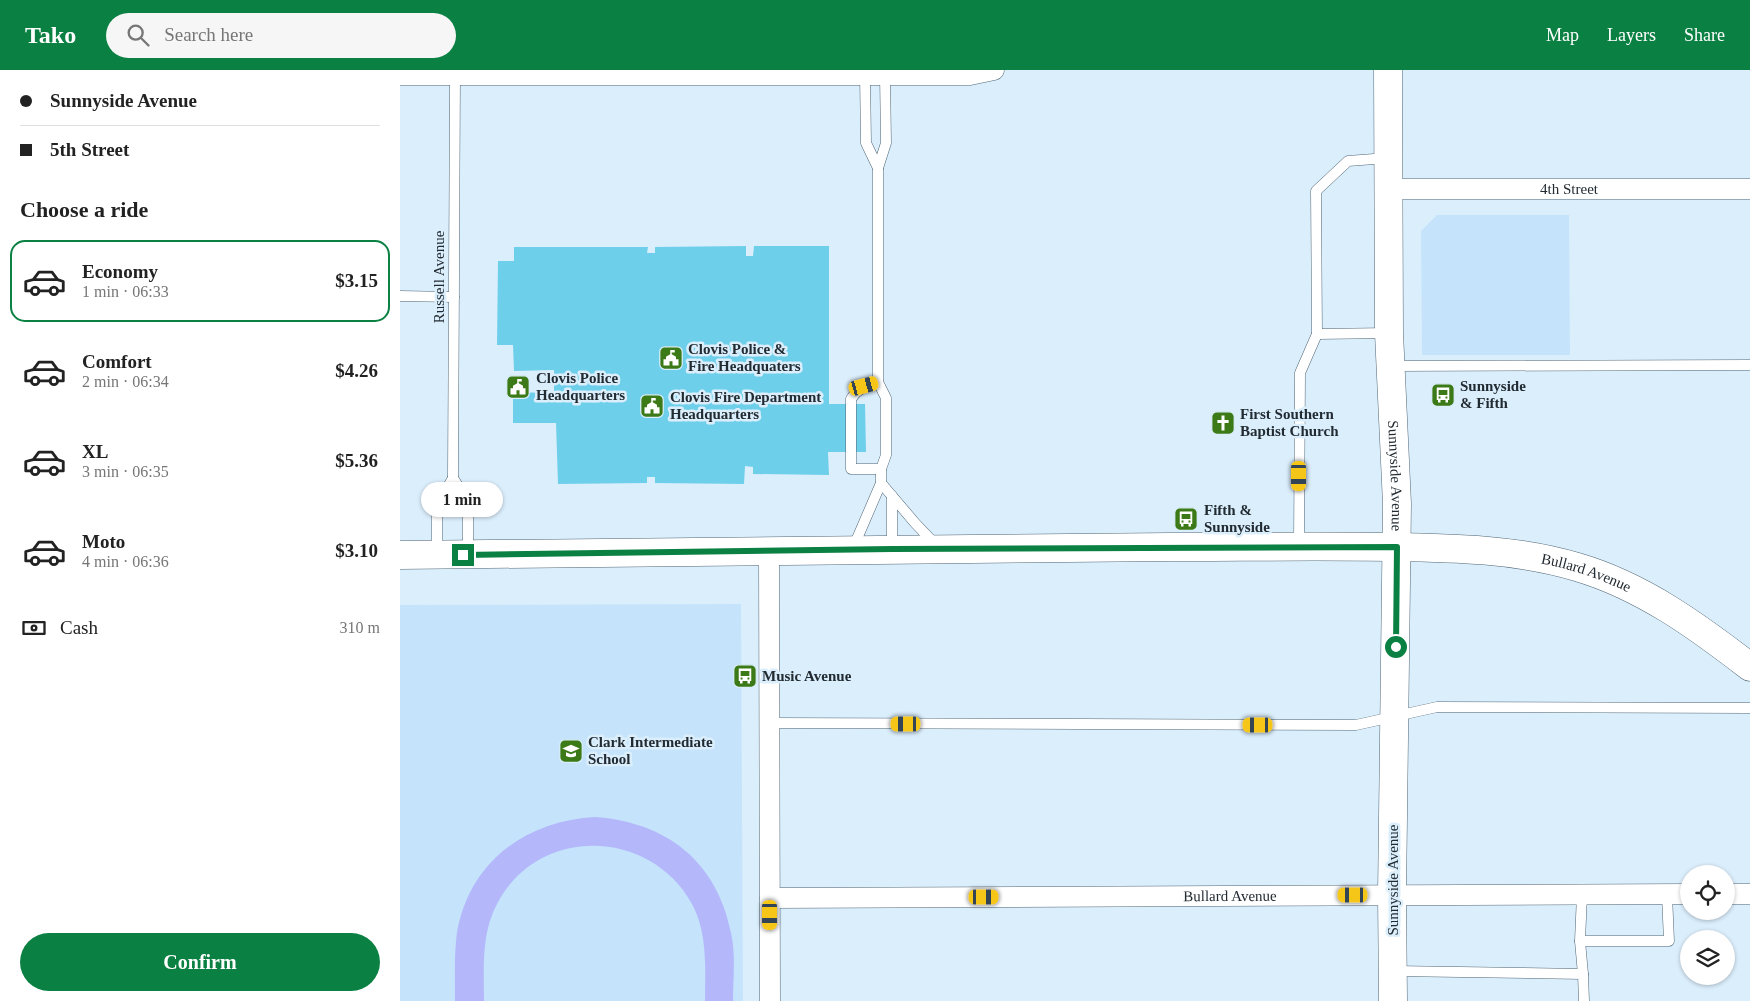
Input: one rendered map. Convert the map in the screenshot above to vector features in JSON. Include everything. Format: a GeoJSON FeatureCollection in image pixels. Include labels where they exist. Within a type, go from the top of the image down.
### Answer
{"type":"FeatureCollection","features":[{"type":"Feature","properties":{"kind":"main road","name":"Sunnyside Avenue"},"geometry":{"type":"LineString","coordinates":[[1388,70],[1389,333],[1397,504],[1392,895],[1393,1001]]}},
{"type":"Feature","properties":{"kind":"main road","name":"Bullard Avenue"},"geometry":{"type":"LineString","coordinates":[[400,555],[939,548],[1299,546],[1467,548],[1521,554],[1578,567],[1638,591],[1704,631],[1750,667]]}},
{"type":"Feature","properties":{"kind":"street"},"geometry":{"type":"LineString","coordinates":[[400,76],[845,72],[885,75],[970,74],[994,70]]}},
{"type":"Feature","properties":{"kind":"street","name":"4th Street"},"geometry":{"type":"LineString","coordinates":[[1388,189],[1750,190]]}},
{"type":"Feature","properties":{"kind":"street"},"geometry":{"type":"LineString","coordinates":[[769,551],[770,1001]]}},
{"type":"Feature","properties":{"kind":"street","name":"Bullard Avenue"},"geometry":{"type":"LineString","coordinates":[[770,898],[1680,894]]}},
{"type":"Feature","properties":{"kind":"street"},"geometry":{"type":"LineString","coordinates":[[1735,894],[1750,894]]}},
{"type":"Feature","properties":{"kind":"lane"},"geometry":{"type":"LineString","coordinates":[[865,75],[866,143],[878,168]]}},
{"type":"Feature","properties":{"kind":"lane"},"geometry":{"type":"LineString","coordinates":[[852,549],[882,483],[881,469],[886,455],[886,398],[878,382],[878,168],[886,143],[885,75]]}},
{"type":"Feature","properties":{"kind":"lane","name":"Russell Avenue"},"geometry":{"type":"LineString","coordinates":[[453,478],[454,76]]}},
{"type":"Feature","properties":{"kind":"lane"},"geometry":{"type":"LineString","coordinates":[[1299,546],[1300,373],[1317,334],[1316,191],[1348,161],[1388,158]]}},
{"type":"Feature","properties":{"kind":"lane"},"geometry":{"type":"LineString","coordinates":[[400,296],[454,297]]}},
{"type":"Feature","properties":{"kind":"lane"},"geometry":{"type":"LineString","coordinates":[[1317,334],[1389,333]]}},
{"type":"Feature","properties":{"kind":"lane"},"geometry":{"type":"LineString","coordinates":[[1390,366],[1750,365]]}},
{"type":"Feature","properties":{"kind":"lane"},"geometry":{"type":"LineString","coordinates":[[878,382],[864,386],[851,399],[851,469],[881,469]]}},
{"type":"Feature","properties":{"kind":"lane"},"geometry":{"type":"LineString","coordinates":[[437,555],[437,505],[453,478],[468,502],[468,555]]}},
{"type":"Feature","properties":{"kind":"lane"},"geometry":{"type":"LineString","coordinates":[[882,483],[939,548]]}},
{"type":"Feature","properties":{"kind":"lane"},"geometry":{"type":"LineString","coordinates":[[892,496],[892,549]]}},
{"type":"Feature","properties":{"kind":"lane"},"geometry":{"type":"LineString","coordinates":[[770,723],[1356,725],[1395,718],[1436,707],[1750,708]]}},
{"type":"Feature","properties":{"kind":"lane"},"geometry":{"type":"LineString","coordinates":[[1582,895],[1580,941],[1584,1001]]}},
{"type":"Feature","properties":{"kind":"lane"},"geometry":{"type":"LineString","coordinates":[[1580,941],[1669,941],[1667,895]]}},
{"type":"Feature","properties":{"kind":"lane"},"geometry":{"type":"LineString","coordinates":[[1393,972],[1583,974]]}},
{"type":"Feature","properties":{"kind":"shaded area"},"geometry":{"type":"Polygon","coordinates":[[[1437,215],[1569,215],[1570,355],[1422,355],[1421,231],[1437,215]]]}},
{"type":"Feature","properties":{"kind":"shaded area","name":"Clark Intermediate School"},"geometry":{"type":"Polygon","coordinates":[[[741,604],[743,1001],[400,1001],[400,605],[741,604]]]}},
{"type":"Feature","properties":{"kind":"shaded area"},"geometry":{"type":"Polygon","coordinates":[[[595,817],[621,820],[644,827],[666,837],[701,866],[714,885],[724,908],[733,941],[733,1001],[705,1001],[705,964],[701,927],[692,904],[673,879],[650,861],[623,850],[594,846],[566,849],[539,860],[515,878],[497,904],[488,927],[484,964],[484,1001],[455,1001],[457,932],[464,907],[474,885],[488,865],[505,849],[524,836],[570,820],[595,817]]]}},
{"type":"Feature","properties":{"kind":"building","name":"Clovis Police & Fire Headquaters"},"geometry":{"type":"Polygon","coordinates":[[[746,246],[746,256],[753,256],[754,246],[829,246],[829,404],[865,404],[866,452],[828,452],[829,475],[753,474],[753,467],[745,466],[744,484],[655,483],[655,477],[647,477],[647,483],[558,484],[556,423],[513,423],[513,393],[554,392],[554,370],[514,371],[513,345],[497,345],[498,261],[514,261],[514,247],[648,247],[647,253],[655,253],[655,247],[746,246]]]}},
{"type":"Feature","properties":{"kind":"place","name":"Clovis Police & Fire Headquaters"},"geometry":{"type":"Point","coordinates":[671,358]}},
{"type":"Feature","properties":{"kind":"place","name":"Clovis Police Headquarters"},"geometry":{"type":"Point","coordinates":[518,387]}},
{"type":"Feature","properties":{"kind":"place","name":"Sunnyside & Fifth"},"geometry":{"type":"Point","coordinates":[1443,395]}},
{"type":"Feature","properties":{"kind":"place","name":"Clovis Fire Department Headquarters"},"geometry":{"type":"Point","coordinates":[652,406]}},
{"type":"Feature","properties":{"kind":"place","name":"First Southern Baptist Church"},"geometry":{"type":"Point","coordinates":[1223,423]}},
{"type":"Feature","properties":{"kind":"place","name":"Fifth & Sunnyside"},"geometry":{"type":"Point","coordinates":[1186,519]}},
{"type":"Feature","properties":{"kind":"place","name":"Music Avenue"},"geometry":{"type":"Point","coordinates":[745,676]}},
{"type":"Feature","properties":{"kind":"place","name":"Clark Intermediate School"},"geometry":{"type":"Point","coordinates":[571,751]}},
{"type":"Feature","properties":{"kind":"route"},"geometry":{"type":"LineString","coordinates":[[463,555],[892,549],[1397,547],[1396,647]]}}]}
